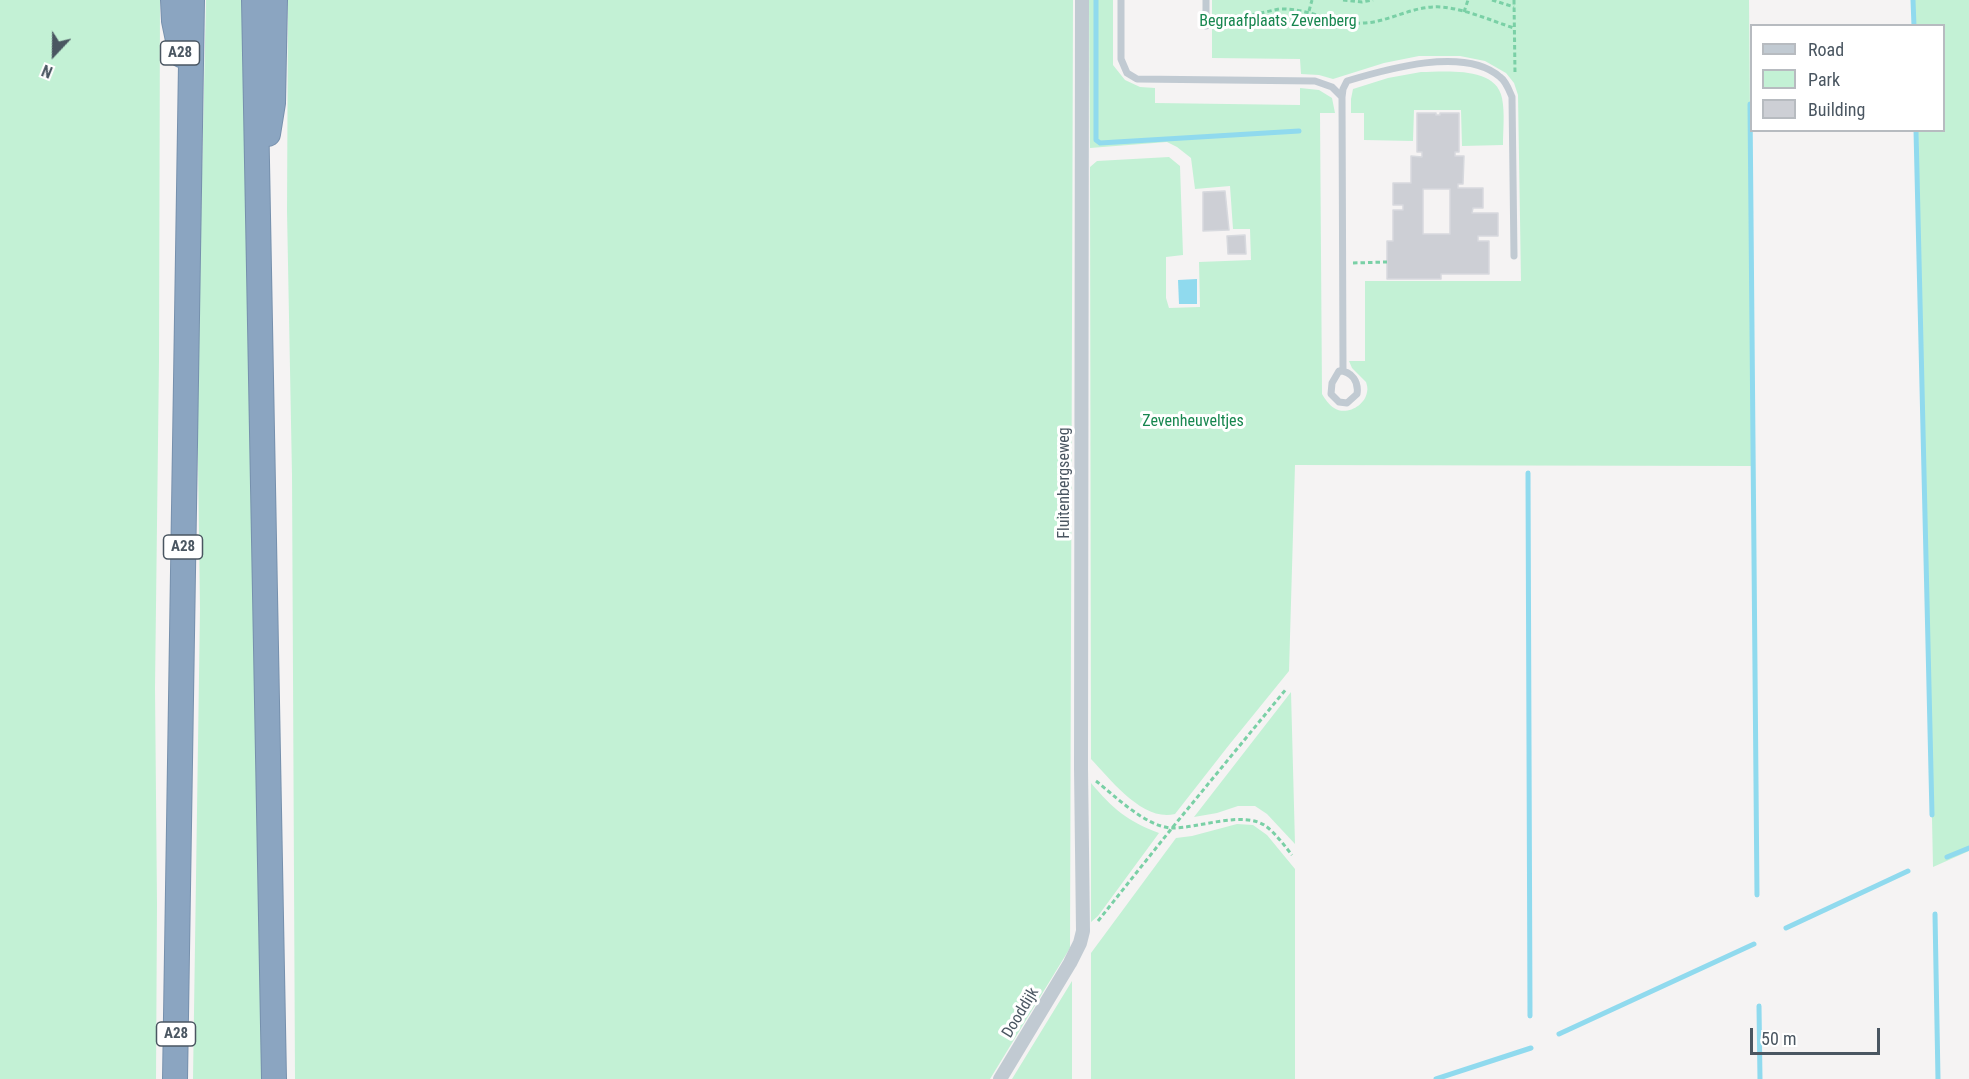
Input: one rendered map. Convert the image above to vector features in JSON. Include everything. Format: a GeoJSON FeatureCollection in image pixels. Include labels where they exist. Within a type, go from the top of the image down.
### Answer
{"type":"FeatureCollection","features":[{"type":"Feature","properties":{"kind":"highway","name":"A28"},"geometry":{"type":"LineString","coordinates":[[174,0],[174,21],[190,105]]}},
{"type":"Feature","properties":{"kind":"highway","name":"A28"},"geometry":{"type":"LineString","coordinates":[[175,1079],[192,0]]}},
{"type":"Feature","properties":{"kind":"highway"},"geometry":{"type":"LineString","coordinates":[[254,0],[274,1079]]}},
{"type":"Feature","properties":{"kind":"highway"},"geometry":{"type":"LineString","coordinates":[[258,192],[273,103],[274,0]]}},
{"type":"Feature","properties":{"kind":"street","name":"Fluitenbergseweg"},"geometry":{"type":"LineString","coordinates":[[1070,963],[1080,944],[1083,931],[1081,768],[1082,0]]}},
{"type":"Feature","properties":{"kind":"street","name":"Dooddijk"},"geometry":{"type":"LineString","coordinates":[[1000,1079],[1070,963]]}},
{"type":"Feature","properties":{"kind":"lane"},"geometry":{"type":"LineString","coordinates":[[1121,0],[1121,59],[1127,73],[1137,80],[1315,81],[1332,87],[1342,97]]}},
{"type":"Feature","properties":{"kind":"lane"},"geometry":{"type":"LineString","coordinates":[[1206,0],[1206,26]]}},
{"type":"Feature","properties":{"kind":"lane"},"geometry":{"type":"LineString","coordinates":[[1343,371],[1342,97],[1347,81],[1386,69],[1420,63],[1460,63],[1482,67],[1501,77],[1512,97],[1514,256]]}},
{"type":"Feature","properties":{"kind":"lane"},"geometry":{"type":"LineString","coordinates":[[1343,371],[1353,377],[1358,386],[1356,396],[1347,403],[1336,400],[1331,390],[1336,374],[1343,371]]}},
{"type":"Feature","properties":{"kind":"path"},"geometry":{"type":"LineString","coordinates":[[1309,11],[1312,0]]}},
{"type":"Feature","properties":{"kind":"path"},"geometry":{"type":"LineString","coordinates":[[1343,0],[1362,2],[1373,0]]}},
{"type":"Feature","properties":{"kind":"path"},"geometry":{"type":"LineString","coordinates":[[1464,12],[1468,0]]}},
{"type":"Feature","properties":{"kind":"path"},"geometry":{"type":"LineString","coordinates":[[1492,0],[1514,7]]}},
{"type":"Feature","properties":{"kind":"path"},"geometry":{"type":"LineString","coordinates":[[1508,88],[1514,83],[1515,71],[1514,0]]}},
{"type":"Feature","properties":{"kind":"path"},"geometry":{"type":"LineString","coordinates":[[1206,26],[1279,9],[1309,11],[1336,20],[1357,23],[1376,21],[1434,6],[1464,12],[1514,28]]}},
{"type":"Feature","properties":{"kind":"path"},"geometry":{"type":"LineString","coordinates":[[1342,264],[1387,262]]}},
{"type":"Feature","properties":{"kind":"path"},"geometry":{"type":"LineString","coordinates":[[1080,944],[1287,688]]}},
{"type":"Feature","properties":{"kind":"path"},"geometry":{"type":"LineString","coordinates":[[1081,768],[1125,806],[1148,820],[1172,828],[1253,819],[1266,826],[1292,855]]}},
{"type":"Feature","properties":{"kind":"green space"},"geometry":{"type":"Polygon","coordinates":[[[0,0],[160,0],[155,688],[156,1079],[0,1079],[0,0]]]}},
{"type":"Feature","properties":{"kind":"green space"},"geometry":{"type":"Polygon","coordinates":[[[206,0],[242,0],[260,792],[261,1079],[193,1079],[200,609],[197,388],[206,0]]]}},
{"type":"Feature","properties":{"kind":"green space"},"geometry":{"type":"Polygon","coordinates":[[[288,0],[1073,0],[1070,948],[990,1079],[295,1079],[292,475],[287,211],[288,0]]]}},
{"type":"Feature","properties":{"kind":"green space"},"geometry":{"type":"Polygon","coordinates":[[[1089,0],[1113,0],[1113,65],[1125,80],[1140,87],[1155,88],[1155,103],[1300,105],[1300,88],[1319,90],[1332,98],[1335,113],[1320,113],[1322,394],[1332,407],[1344,411],[1349,410],[1363,402],[1367,391],[1366,382],[1352,368],[1349,361],[1365,361],[1365,281],[1521,281],[1518,95],[1514,83],[1506,73],[1485,61],[1460,56],[1419,56],[1384,63],[1333,79],[1301,74],[1300,59],[1212,58],[1212,0],[1749,0],[1753,466],[1295,465],[1289,671],[1175,814],[1163,815],[1151,812],[1128,797],[1091,759],[1090,167],[1097,161],[1169,157],[1180,166],[1183,255],[1166,257],[1166,298],[1169,308],[1200,307],[1199,262],[1251,260],[1250,229],[1233,229],[1230,186],[1195,189],[1191,158],[1177,147],[1167,142],[1090,148],[1089,0]]]}},
{"type":"Feature","properties":{"kind":"green space"},"geometry":{"type":"Polygon","coordinates":[[[1915,0],[1969,0],[1969,851],[1933,867],[1918,132],[1945,132],[1945,24],[1915,24],[1915,0]]]}},
{"type":"Feature","properties":{"kind":"green space"},"geometry":{"type":"Polygon","coordinates":[[[1421,72],[1468,73],[1490,80],[1498,88],[1502,98],[1503,145],[1462,146],[1461,110],[1414,110],[1413,141],[1364,140],[1364,113],[1351,113],[1353,89],[1388,78],[1421,72]]]}},
{"type":"Feature","properties":{"kind":"green space"},"geometry":{"type":"Polygon","coordinates":[[[1291,692],[1295,844],[1267,814],[1255,806],[1238,806],[1194,817],[1291,692]]]}},
{"type":"Feature","properties":{"kind":"green space"},"geometry":{"type":"Polygon","coordinates":[[[1091,783],[1121,813],[1138,824],[1159,833],[1098,916],[1091,922],[1091,783]]]}},
{"type":"Feature","properties":{"kind":"green space"},"geometry":{"type":"Polygon","coordinates":[[[1237,824],[1253,825],[1267,835],[1295,869],[1295,1079],[1091,1079],[1091,953],[1176,838],[1237,824]]]}},
{"type":"Feature","properties":{"kind":"green space"},"geometry":{"type":"Polygon","coordinates":[[[1072,981],[1072,1079],[1012,1079],[1072,981]]]}},
{"type":"Feature","properties":{"kind":"water"},"geometry":{"type":"Polygon","coordinates":[[[1197,279],[1197,304],[1179,304],[1178,280],[1197,279]]]}},
{"type":"Feature","properties":{"kind":"building"},"geometry":{"type":"Polygon","coordinates":[[[1417,113],[1440,115],[1440,113],[1459,113],[1459,152],[1455,152],[1455,156],[1464,156],[1463,184],[1458,184],[1458,188],[1483,188],[1483,208],[1473,208],[1472,213],[1498,213],[1498,236],[1478,236],[1478,241],[1489,241],[1489,274],[1441,274],[1441,279],[1387,279],[1387,241],[1393,241],[1393,210],[1403,210],[1403,205],[1393,205],[1393,183],[1411,183],[1411,156],[1422,157],[1422,152],[1417,152],[1417,113]],[[1423,189],[1423,234],[1450,234],[1450,189],[1423,189]]]}},
{"type":"Feature","properties":{"kind":"building"},"geometry":{"type":"Polygon","coordinates":[[[1225,191],[1229,230],[1203,231],[1203,192],[1225,191]]]}},
{"type":"Feature","properties":{"kind":"building"},"geometry":{"type":"Polygon","coordinates":[[[1245,235],[1246,254],[1228,254],[1227,236],[1245,235]]]}},
{"type":"Feature","properties":{"kind":"waterway"},"geometry":{"type":"LineString","coordinates":[[1096,0],[1096,140],[1100,143],[1299,131]]}},
{"type":"Feature","properties":{"kind":"waterway"},"geometry":{"type":"LineString","coordinates":[[1913,0],[1914,24]]}},
{"type":"Feature","properties":{"kind":"waterway"},"geometry":{"type":"LineString","coordinates":[[1750,132],[1757,895]]}},
{"type":"Feature","properties":{"kind":"waterway"},"geometry":{"type":"LineString","coordinates":[[1916,132],[1932,815]]}},
{"type":"Feature","properties":{"kind":"waterway"},"geometry":{"type":"LineString","coordinates":[[1528,473],[1530,1016]]}},
{"type":"Feature","properties":{"kind":"waterway"},"geometry":{"type":"LineString","coordinates":[[1947,857],[1969,848]]}},
{"type":"Feature","properties":{"kind":"waterway"},"geometry":{"type":"LineString","coordinates":[[1786,928],[1908,871]]}},
{"type":"Feature","properties":{"kind":"waterway"},"geometry":{"type":"LineString","coordinates":[[1935,914],[1938,1079]]}},
{"type":"Feature","properties":{"kind":"waterway"},"geometry":{"type":"LineString","coordinates":[[1559,1034],[1754,944]]}},
{"type":"Feature","properties":{"kind":"waterway"},"geometry":{"type":"LineString","coordinates":[[1759,1006],[1760,1079]]}},
{"type":"Feature","properties":{"kind":"waterway"},"geometry":{"type":"LineString","coordinates":[[1436,1079],[1531,1048]]}},
{"type":"Feature","properties":{"kind":"park label","name":"Begraafplaats Zevenberg"},"geometry":{"type":"Point","coordinates":[1278,22]}},
{"type":"Feature","properties":{"kind":"park label","name":"Zevenheuveltjes"},"geometry":{"type":"Point","coordinates":[1193,422]}}]}
